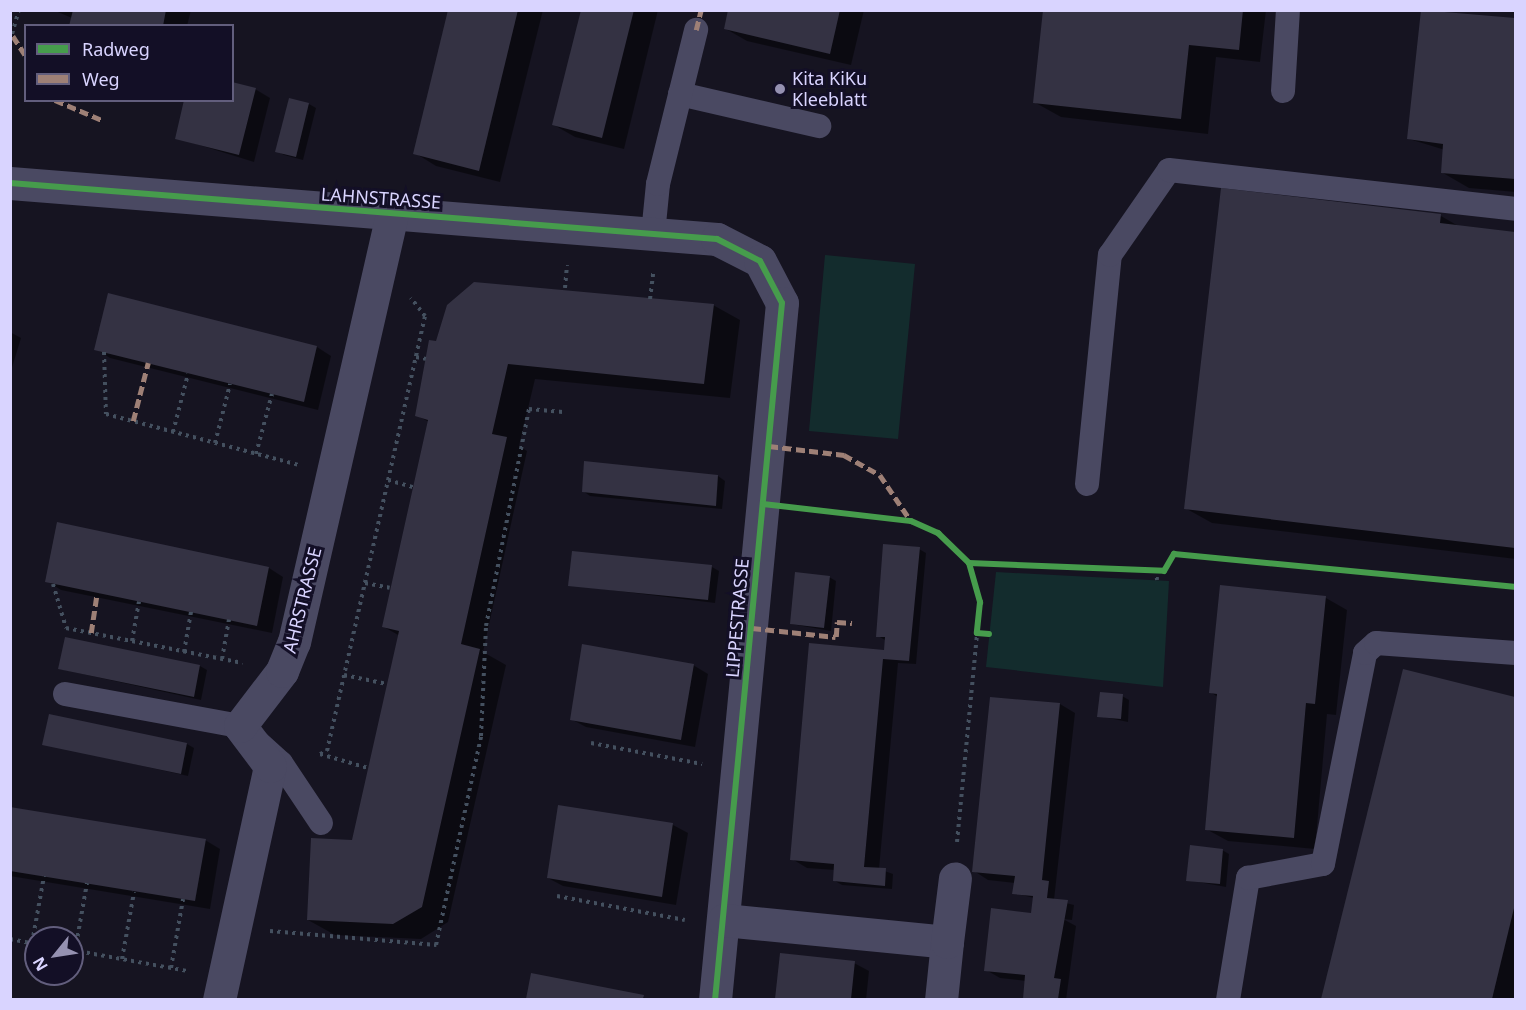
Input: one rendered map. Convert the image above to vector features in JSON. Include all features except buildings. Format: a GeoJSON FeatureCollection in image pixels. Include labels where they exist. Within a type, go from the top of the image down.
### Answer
{"type":"FeatureCollection","features":[{"type":"Feature","properties":{"kind":"street","name":"LAHNSTRASSE"},"geometry":{"type":"LineString","coordinates":[[10,183],[717,239],[748,251]]}},
{"type":"Feature","properties":{"kind":"street","name":"AHRSTRASSE"},"geometry":{"type":"LineString","coordinates":[[240,726],[282,671],[294,642],[392,214]]}},
{"type":"Feature","properties":{"kind":"street","name":"LIPPESTRASSE"},"geometry":{"type":"LineString","coordinates":[[715,999],[782,303],[770,274],[748,251]]}},
{"type":"Feature","properties":{"kind":"street"},"geometry":{"type":"LineString","coordinates":[[222,988],[270,766],[240,726]]}},
{"type":"Feature","properties":{"kind":"street"},"geometry":{"type":"LineString","coordinates":[[941,999],[955,878]]}},
{"type":"Feature","properties":{"kind":"street"},"geometry":{"type":"LineString","coordinates":[[724,924],[947,942]]}},
{"type":"Feature","properties":{"kind":"lane"},"geometry":{"type":"LineString","coordinates":[[1283,91],[1288,10]]}},
{"type":"Feature","properties":{"kind":"lane"},"geometry":{"type":"LineString","coordinates":[[653,234],[658,184],[696,30]]}},
{"type":"Feature","properties":{"kind":"lane"},"geometry":{"type":"LineString","coordinates":[[680,94],[819,126]]}},
{"type":"Feature","properties":{"kind":"lane"},"geometry":{"type":"LineString","coordinates":[[1087,484],[1110,255],[1169,170],[1515,209]]}},
{"type":"Feature","properties":{"kind":"lane"},"geometry":{"type":"LineString","coordinates":[[1228,999],[1248,878],[1323,864],[1365,653],[1376,643],[1515,653]]}},
{"type":"Feature","properties":{"kind":"lane"},"geometry":{"type":"LineString","coordinates":[[64,694],[240,726],[281,763],[321,823]]}},
{"type":"Feature","properties":{"kind":"path"},"geometry":{"type":"LineString","coordinates":[[10,41],[19,10]]}},
{"type":"Feature","properties":{"kind":"path"},"geometry":{"type":"LineString","coordinates":[[565,288],[567,265]]}},
{"type":"Feature","properties":{"kind":"path"},"geometry":{"type":"LineString","coordinates":[[650,299],[653,273]]}},
{"type":"Feature","properties":{"kind":"path"},"geometry":{"type":"LineString","coordinates":[[281,763],[327,751],[425,316],[406,291]]}},
{"type":"Feature","properties":{"kind":"path"},"geometry":{"type":"LineString","coordinates":[[104,352],[106,414],[331,474]]}},
{"type":"Feature","properties":{"kind":"path"},"geometry":{"type":"LineString","coordinates":[[416,357],[426,359]]}},
{"type":"Feature","properties":{"kind":"path"},"geometry":{"type":"LineString","coordinates":[[173,432],[188,374]]}},
{"type":"Feature","properties":{"kind":"path"},"geometry":{"type":"LineString","coordinates":[[214,443],[230,384]]}},
{"type":"Feature","properties":{"kind":"path"},"geometry":{"type":"LineString","coordinates":[[256,454],[272,394]]}},
{"type":"Feature","properties":{"kind":"path"},"geometry":{"type":"LineString","coordinates":[[235,928],[436,945],[481,736],[486,626],[529,409],[563,412]]}},
{"type":"Feature","properties":{"kind":"path"},"geometry":{"type":"LineString","coordinates":[[388,480],[413,487]]}},
{"type":"Feature","properties":{"kind":"path"},"geometry":{"type":"LineString","coordinates":[[1156,570],[1156,580]]}},
{"type":"Feature","properties":{"kind":"path"},"geometry":{"type":"LineString","coordinates":[[365,583],[390,588]]}},
{"type":"Feature","properties":{"kind":"path"},"geometry":{"type":"LineString","coordinates":[[53,584],[66,628],[282,671]]}},
{"type":"Feature","properties":{"kind":"path"},"geometry":{"type":"LineString","coordinates":[[132,641],[139,602]]}},
{"type":"Feature","properties":{"kind":"path"},"geometry":{"type":"LineString","coordinates":[[184,652],[191,612]]}},
{"type":"Feature","properties":{"kind":"path"},"geometry":{"type":"LineString","coordinates":[[222,659],[229,621]]}},
{"type":"Feature","properties":{"kind":"path"},"geometry":{"type":"LineString","coordinates":[[955,878],[977,633]]}},
{"type":"Feature","properties":{"kind":"path"},"geometry":{"type":"LineString","coordinates":[[344,675],[387,684]]}},
{"type":"Feature","properties":{"kind":"path"},"geometry":{"type":"LineString","coordinates":[[591,743],[738,770]]}},
{"type":"Feature","properties":{"kind":"path"},"geometry":{"type":"LineString","coordinates":[[320,754],[368,768]]}},
{"type":"Feature","properties":{"kind":"path"},"geometry":{"type":"LineString","coordinates":[[37,926],[44,876]]}},
{"type":"Feature","properties":{"kind":"path"},"geometry":{"type":"LineString","coordinates":[[79,926],[87,884]]}},
{"type":"Feature","properties":{"kind":"path"},"geometry":{"type":"LineString","coordinates":[[122,959],[134,892]]}},
{"type":"Feature","properties":{"kind":"path"},"geometry":{"type":"LineString","coordinates":[[557,896],[724,924]]}},
{"type":"Feature","properties":{"kind":"path"},"geometry":{"type":"LineString","coordinates":[[171,968],[183,899]]}},
{"type":"Feature","properties":{"kind":"path"},"geometry":{"type":"LineString","coordinates":[[84,953],[171,968],[222,988]]}},
{"type":"Feature","properties":{"kind":"green space"},"geometry":{"type":"Polygon","coordinates":[[[825,255],[915,264],[898,439],[809,431],[825,255]]]}},
{"type":"Feature","properties":{"kind":"green space"},"geometry":{"type":"Polygon","coordinates":[[[996,572],[1169,581],[1163,687],[986,667],[996,572]]]}},
{"type":"Feature","properties":{"kind":"marked path"},"geometry":{"type":"LineString","coordinates":[[696,30],[701,10]]}},
{"type":"Feature","properties":{"kind":"marked path"},"geometry":{"type":"LineString","coordinates":[[13,36],[24,53]]}},
{"type":"Feature","properties":{"kind":"marked path"},"geometry":{"type":"LineString","coordinates":[[60,102],[102,120]]}},
{"type":"Feature","properties":{"kind":"marked path"},"geometry":{"type":"LineString","coordinates":[[133,421],[148,363]]}},
{"type":"Feature","properties":{"kind":"marked path"},"geometry":{"type":"LineString","coordinates":[[769,446],[844,455],[880,475],[911,521]]}},
{"type":"Feature","properties":{"kind":"marked path"},"geometry":{"type":"LineString","coordinates":[[91,633],[97,593]]}},
{"type":"Feature","properties":{"kind":"marked path"},"geometry":{"type":"LineString","coordinates":[[752,628],[836,637],[837,622],[852,623]]}},
{"type":"Feature","properties":{"kind":"cycle path"},"geometry":{"type":"LineString","coordinates":[[10,183],[717,239],[760,261],[782,303],[715,1000]]}},
{"type":"Feature","properties":{"kind":"cycle path"},"geometry":{"type":"LineString","coordinates":[[763,504],[911,521],[938,533],[969,563],[980,602],[977,633],[989,634]]}},
{"type":"Feature","properties":{"kind":"cycle path"},"geometry":{"type":"LineString","coordinates":[[969,563],[1164,571],[1174,554],[1516,587]]}},
{"type":"Feature","properties":{"kind":"place","name":"Kita KiKu Kleeblatt"},"geometry":{"type":"Point","coordinates":[780,89]}}]}
